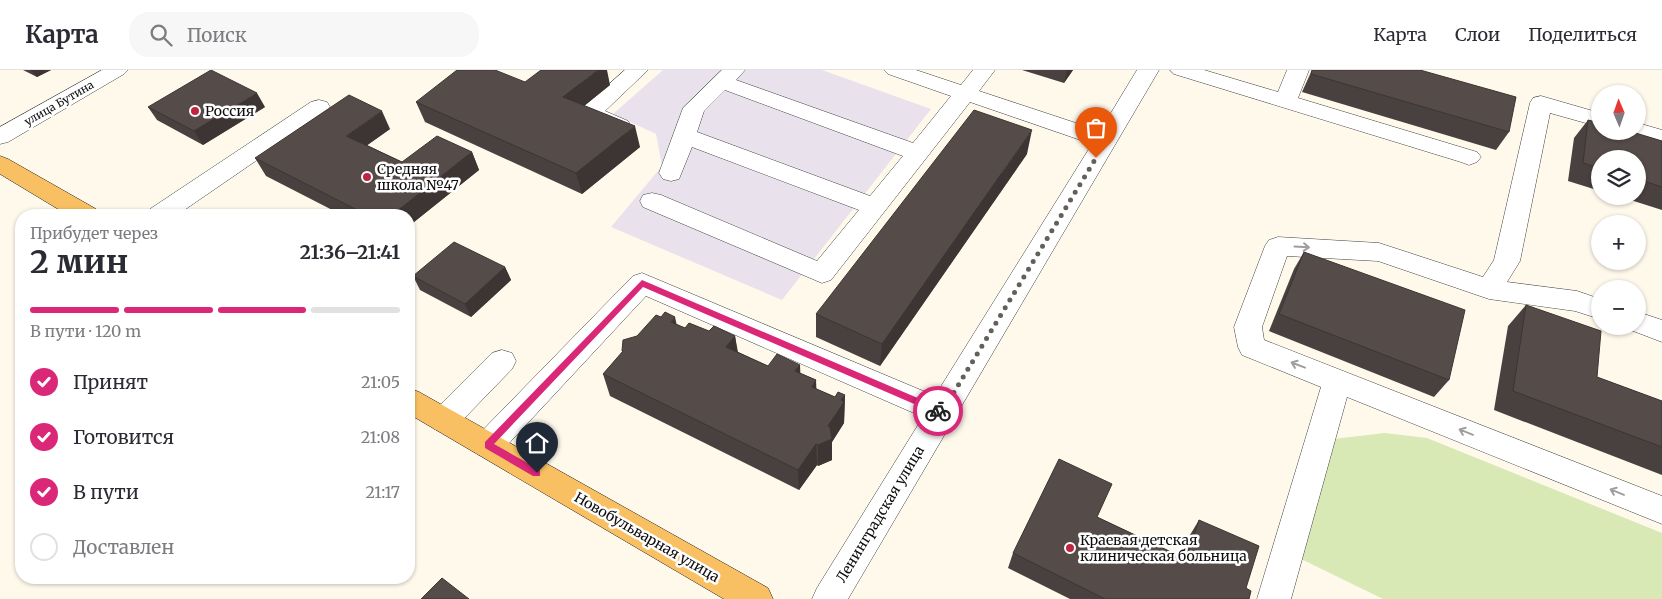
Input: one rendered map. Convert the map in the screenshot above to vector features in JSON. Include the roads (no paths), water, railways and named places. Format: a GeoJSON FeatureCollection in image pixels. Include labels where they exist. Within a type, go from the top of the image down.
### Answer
{"type":"FeatureCollection","features":[{"type":"Feature","properties":{"kind":"main road"},"geometry":{"type":"LineString","coordinates":[[0,164],[77,209]]}},
{"type":"Feature","properties":{"kind":"main road","name":"Новобульварная улица"},"geometry":{"type":"LineString","coordinates":[[415,403],[756,599]]}},
{"type":"Feature","properties":{"kind":"street","name":"улица Бутина"},"geometry":{"type":"LineString","coordinates":[[0,137],[117,70]]}},
{"type":"Feature","properties":{"kind":"street"},"geometry":{"type":"LineString","coordinates":[[895,70],[1106,141]]}},
{"type":"Feature","properties":{"kind":"street"},"geometry":{"type":"LineString","coordinates":[[652,201],[822,273],[984,70]]}},
{"type":"Feature","properties":{"kind":"street","name":"Ленинградская улица"},"geometry":{"type":"LineString","coordinates":[[829,599],[1148,70]]}},
{"type":"Feature","properties":{"kind":"street"},"geometry":{"type":"LineString","coordinates":[[1181,70],[1469,157]]}},
{"type":"Feature","properties":{"kind":"street"},"geometry":{"type":"LineString","coordinates":[[1285,102],[1298,70]]}},
{"type":"Feature","properties":{"kind":"street"},"geometry":{"type":"LineString","coordinates":[[629,72],[590,113],[631,130]]}},
{"type":"Feature","properties":{"kind":"street"},"geometry":{"type":"LineString","coordinates":[[670,173],[682,135],[694,108],[728,76],[918,154]]}},
{"type":"Feature","properties":{"kind":"street"},"geometry":{"type":"LineString","coordinates":[[1489,289],[1508,261],[1541,103],[1591,117]]}},
{"type":"Feature","properties":{"kind":"street"},"geometry":{"type":"LineString","coordinates":[[168,209],[319,107]]}},
{"type":"Feature","properties":{"kind":"street"},"geometry":{"type":"LineString","coordinates":[[1646,132],[1662,137]]}},
{"type":"Feature","properties":{"kind":"street"},"geometry":{"type":"LineString","coordinates":[[682,135],[875,207]]}},
{"type":"Feature","properties":{"kind":"street"},"geometry":{"type":"LineString","coordinates":[[1591,306],[1577,301],[1489,289],[1379,252],[1278,246],[1248,327],[1252,347],[1662,510]]}},
{"type":"Feature","properties":{"kind":"street"},"geometry":{"type":"LineString","coordinates":[[488,445],[642,283],[942,412]]}},
{"type":"Feature","properties":{"kind":"street"},"geometry":{"type":"LineString","coordinates":[[1646,325],[1662,331]]}},
{"type":"Feature","properties":{"kind":"street"},"geometry":{"type":"LineString","coordinates":[[444,420],[502,361]]}},
{"type":"Feature","properties":{"kind":"street"},"geometry":{"type":"LineString","coordinates":[[1274,599],[1338,381]]}},
{"type":"Feature","properties":{"kind":"place","name":"Россия"},"geometry":{"type":"Point","coordinates":[195,111]}},
{"type":"Feature","properties":{"kind":"place","name":"Средняя школа №47"},"geometry":{"type":"Point","coordinates":[367,177]}},
{"type":"Feature","properties":{"kind":"place","name":"Краевая детская клиническая больница"},"geometry":{"type":"Point","coordinates":[1070,548]}}]}
